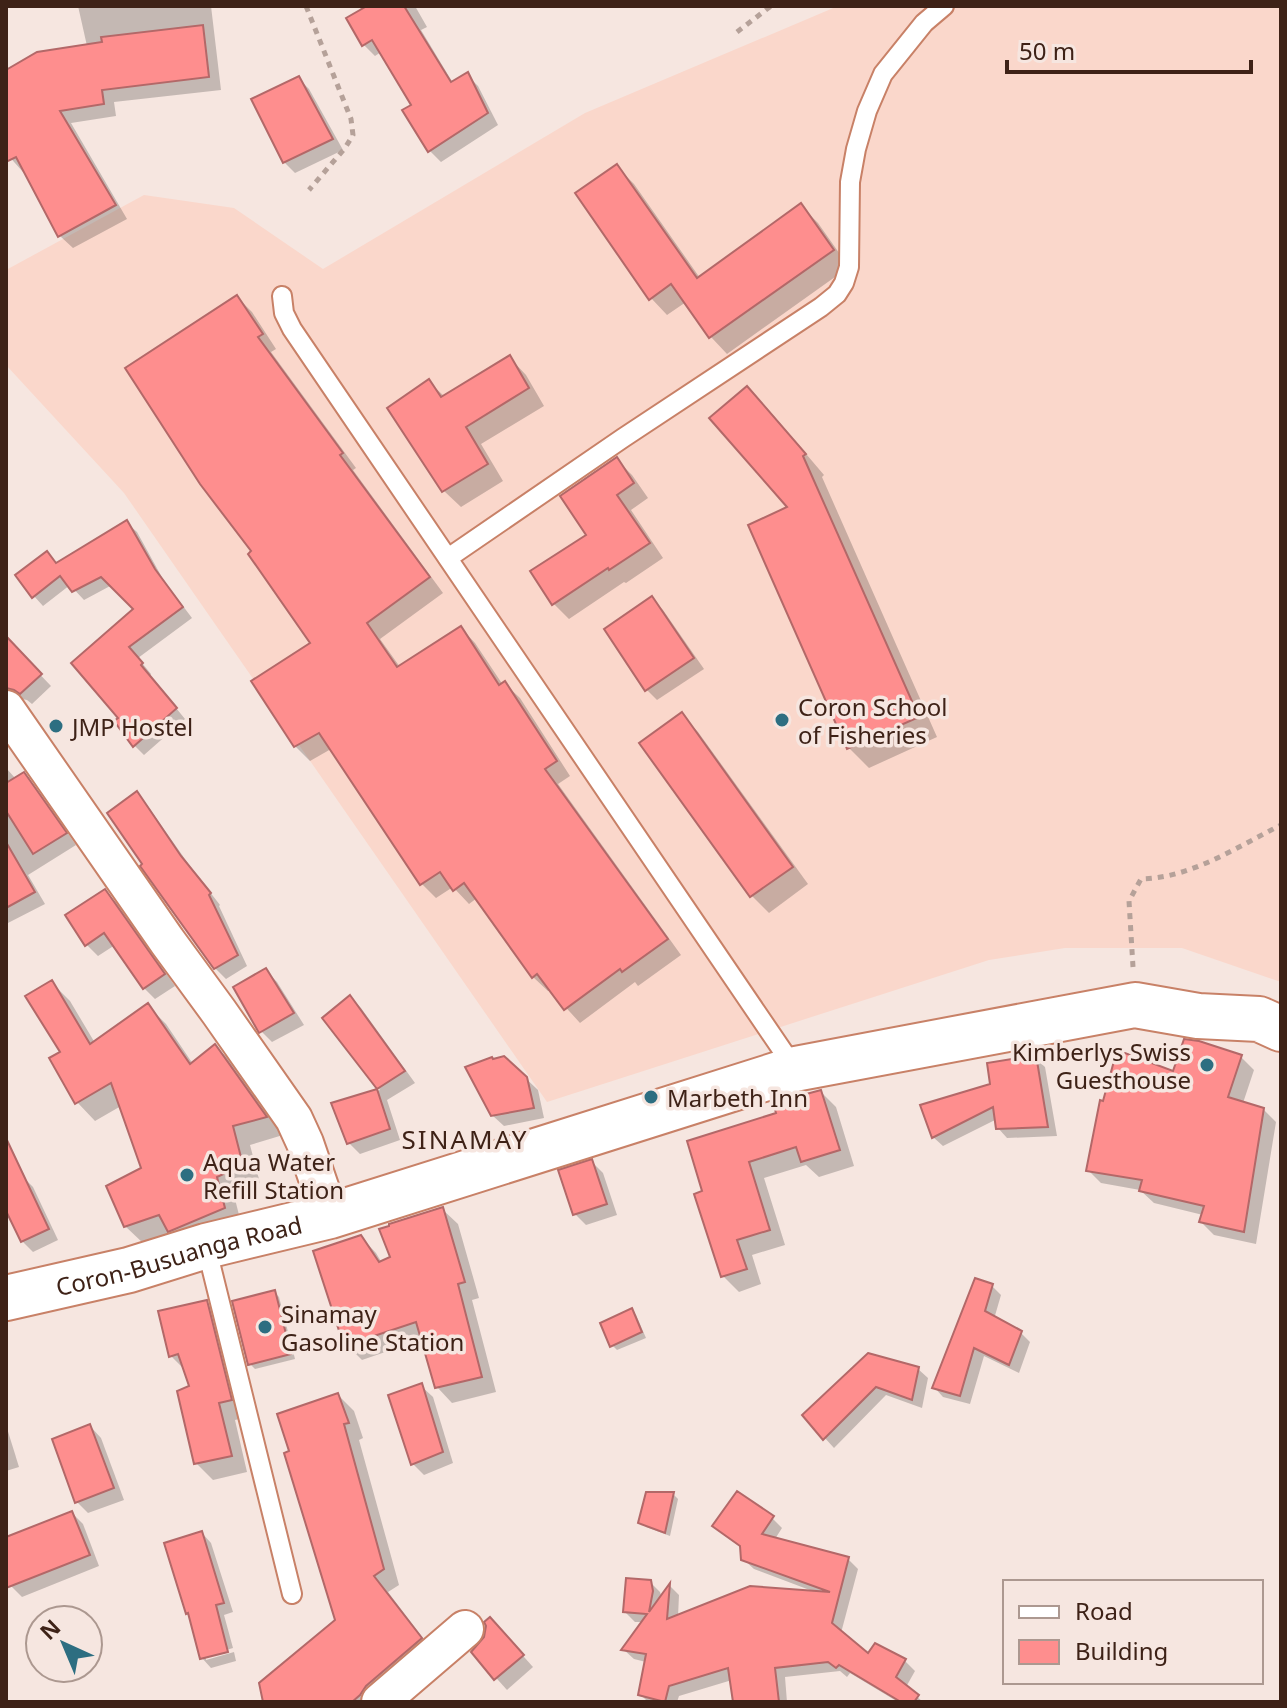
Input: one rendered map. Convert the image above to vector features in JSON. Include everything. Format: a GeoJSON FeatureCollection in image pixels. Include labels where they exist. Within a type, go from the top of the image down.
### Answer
{"type":"FeatureCollection","features":[{"type":"Feature","properties":{"kind":"main road","name":"Coron-Busuanga Road"},"geometry":{"type":"LineString","coordinates":[[6,1298],[129,1270],[206,1246],[330,1216],[795,1069],[1135,1005],[1198,1016],[1259,1019],[1281,1029]]}},
{"type":"Feature","properties":{"kind":"street"},"geometry":{"type":"LineString","coordinates":[[6,709],[294,1119],[330,1216]]}},
{"type":"Feature","properties":{"kind":"street"},"geometry":{"type":"LineString","coordinates":[[380,1702],[465,1629]]}},
{"type":"Feature","properties":{"kind":"lane"},"geometry":{"type":"LineString","coordinates":[[448,558],[837,294],[849,267],[850,182],[867,111],[883,74],[924,23],[944,6]]}},
{"type":"Feature","properties":{"kind":"lane"},"geometry":{"type":"LineString","coordinates":[[282,296],[284,313],[292,329],[795,1069]]}},
{"type":"Feature","properties":{"kind":"lane"},"geometry":{"type":"LineString","coordinates":[[206,1246],[292,1594]]}},
{"type":"Feature","properties":{"kind":"path"},"geometry":{"type":"LineString","coordinates":[[306,6],[351,119],[353,135],[309,190]]}},
{"type":"Feature","properties":{"kind":"path"},"geometry":{"type":"LineString","coordinates":[[737,32],[771,6]]}},
{"type":"Feature","properties":{"kind":"path"},"geometry":{"type":"LineString","coordinates":[[1135,1005],[1129,901],[1141,879],[1157,878],[1205,864],[1281,825]]}},
{"type":"Feature","properties":{"kind":"shaded area","name":"Coron School of Fisheries"},"geometry":{"type":"Polygon","coordinates":[[[838,6],[1281,6],[1281,982],[1182,948],[1065,948],[989,960],[547,1102],[124,493],[6,365],[6,270],[144,195],[234,208],[323,269],[585,113],[838,6]]]}},
{"type":"Feature","properties":{"kind":"building"},"geometry":{"type":"Polygon","coordinates":[[[367,6],[404,6],[451,82],[468,72],[488,113],[428,152],[402,110],[411,105],[372,40],[362,46],[346,18],[367,6]]]}},
{"type":"Feature","properties":{"kind":"building"},"geometry":{"type":"Polygon","coordinates":[[[203,25],[209,77],[102,90],[104,104],[60,111],[116,205],[58,237],[16,157],[6,162],[6,70],[37,52],[102,42],[101,37],[203,25]]]}},
{"type":"Feature","properties":{"kind":"building"},"geometry":{"type":"Polygon","coordinates":[[[299,76],[333,139],[283,163],[251,99],[299,76]]]}},
{"type":"Feature","properties":{"kind":"building"},"geometry":{"type":"Polygon","coordinates":[[[617,164],[697,278],[801,203],[834,250],[709,338],[671,284],[649,300],[575,193],[617,164]]]}},
{"type":"Feature","properties":{"kind":"building"},"geometry":{"type":"Polygon","coordinates":[[[237,295],[263,334],[258,337],[430,577],[367,623],[397,667],[461,626],[499,685],[505,681],[557,761],[545,769],[668,939],[564,1010],[537,974],[532,978],[464,883],[453,891],[440,872],[420,885],[319,733],[294,747],[251,681],[310,643],[248,554],[251,551],[200,484],[125,368],[237,295]]]}},
{"type":"Feature","properties":{"kind":"building"},"geometry":{"type":"Polygon","coordinates":[[[510,355],[529,388],[466,427],[488,464],[442,492],[387,408],[429,379],[441,397],[510,355]]]}},
{"type":"Feature","properties":{"kind":"building"},"geometry":{"type":"Polygon","coordinates":[[[747,386],[806,454],[803,456],[919,717],[847,749],[748,525],[787,507],[709,418],[747,386]]]}},
{"type":"Feature","properties":{"kind":"building"},"geometry":{"type":"Polygon","coordinates":[[[617,457],[634,483],[617,495],[650,543],[552,605],[530,571],[586,535],[560,496],[617,457]]]}},
{"type":"Feature","properties":{"kind":"building"},"geometry":{"type":"Polygon","coordinates":[[[127,520],[155,569],[183,607],[129,647],[177,708],[133,747],[114,721],[118,718],[71,663],[133,609],[101,577],[72,592],[60,576],[32,598],[15,575],[47,551],[56,563],[127,520]]]}},
{"type":"Feature","properties":{"kind":"building"},"geometry":{"type":"Polygon","coordinates":[[[652,596],[694,658],[645,691],[604,629],[652,596]]]}},
{"type":"Feature","properties":{"kind":"building"},"geometry":{"type":"Polygon","coordinates":[[[6,636],[42,674],[20,694],[6,688],[6,636]]]}},
{"type":"Feature","properties":{"kind":"building"},"geometry":{"type":"Polygon","coordinates":[[[682,712],[793,867],[750,897],[639,743],[682,712]]]}},
{"type":"Feature","properties":{"kind":"building"},"geometry":{"type":"Polygon","coordinates":[[[24,772],[67,833],[33,854],[6,811],[6,783],[24,772]]]}},
{"type":"Feature","properties":{"kind":"building"},"geometry":{"type":"Polygon","coordinates":[[[137,791],[181,856],[211,893],[209,895],[238,955],[214,969],[140,866],[142,864],[107,813],[137,791]]]}},
{"type":"Feature","properties":{"kind":"building"},"geometry":{"type":"Polygon","coordinates":[[[6,842],[35,892],[6,908],[6,842]]]}},
{"type":"Feature","properties":{"kind":"building"},"geometry":{"type":"Polygon","coordinates":[[[105,889],[165,974],[143,989],[104,933],[85,946],[65,915],[105,889]]]}},
{"type":"Feature","properties":{"kind":"building"},"geometry":{"type":"Polygon","coordinates":[[[266,968],[294,1013],[259,1033],[233,987],[266,968]]]}},
{"type":"Feature","properties":{"kind":"building"},"geometry":{"type":"Polygon","coordinates":[[[52,980],[90,1044],[148,1003],[190,1064],[215,1044],[267,1117],[233,1126],[243,1165],[217,1177],[225,1208],[168,1232],[159,1215],[124,1227],[106,1186],[141,1168],[111,1083],[75,1104],[49,1058],[60,1052],[25,996],[52,980]]]}},
{"type":"Feature","properties":{"kind":"building"},"geometry":{"type":"Polygon","coordinates":[[[350,995],[405,1071],[377,1089],[322,1018],[350,995]]]}},
{"type":"Feature","properties":{"kind":"building"},"geometry":{"type":"Polygon","coordinates":[[[1184,1039],[1242,1055],[1228,1097],[1264,1108],[1244,1232],[1199,1222],[1204,1206],[1139,1191],[1142,1180],[1086,1171],[1100,1100],[1103,1101],[1117,1050],[1173,1071],[1184,1039]]]}},
{"type":"Feature","properties":{"kind":"building"},"geometry":{"type":"Polygon","coordinates":[[[1036,1055],[1048,1127],[996,1129],[993,1107],[932,1138],[920,1105],[990,1084],[987,1063],[1036,1055]]]}},
{"type":"Feature","properties":{"kind":"building"},"geometry":{"type":"Polygon","coordinates":[[[504,1056],[527,1077],[534,1108],[491,1116],[465,1067],[504,1056]]]}},
{"type":"Feature","properties":{"kind":"building"},"geometry":{"type":"Polygon","coordinates":[[[377,1089],[390,1129],[347,1144],[331,1103],[377,1089]]]}},
{"type":"Feature","properties":{"kind":"building"},"geometry":{"type":"Polygon","coordinates":[[[821,1090],[840,1150],[801,1162],[796,1147],[749,1162],[770,1230],[737,1240],[747,1269],[721,1277],[694,1194],[702,1191],[687,1141],[776,1113],[773,1103],[821,1090]]]}},
{"type":"Feature","properties":{"kind":"building"},"geometry":{"type":"Polygon","coordinates":[[[6,1138],[49,1229],[21,1242],[6,1211],[6,1138]]]}},
{"type":"Feature","properties":{"kind":"building"},"geometry":{"type":"Polygon","coordinates":[[[592,1159],[607,1204],[573,1215],[558,1170],[592,1159]]]}},
{"type":"Feature","properties":{"kind":"building"},"geometry":{"type":"Polygon","coordinates":[[[443,1207],[465,1282],[458,1284],[482,1377],[435,1388],[416,1322],[344,1346],[313,1251],[361,1235],[379,1262],[390,1257],[379,1229],[443,1207]]]}},
{"type":"Feature","properties":{"kind":"building"},"geometry":{"type":"Polygon","coordinates":[[[975,1278],[993,1284],[985,1311],[1022,1331],[1009,1365],[974,1348],[960,1396],[932,1388],[975,1278]]]}},
{"type":"Feature","properties":{"kind":"building","name":"Sinamay Gasoline Station"},"geometry":{"type":"Polygon","coordinates":[[[275,1290],[291,1354],[248,1365],[232,1301],[275,1290]]]}},
{"type":"Feature","properties":{"kind":"building"},"geometry":{"type":"Polygon","coordinates":[[[207,1300],[232,1400],[219,1403],[232,1456],[194,1464],[177,1391],[189,1386],[178,1354],[169,1357],[158,1311],[207,1300]]]}},
{"type":"Feature","properties":{"kind":"building"},"geometry":{"type":"Polygon","coordinates":[[[632,1308],[642,1332],[610,1347],[600,1323],[632,1308]]]}},
{"type":"Feature","properties":{"kind":"building"},"geometry":{"type":"Polygon","coordinates":[[[868,1353],[919,1367],[912,1400],[876,1387],[823,1440],[802,1415],[868,1353]]]}},
{"type":"Feature","properties":{"kind":"building"},"geometry":{"type":"Polygon","coordinates":[[[422,1383],[443,1452],[411,1465],[388,1395],[422,1383]]]}},
{"type":"Feature","properties":{"kind":"building"},"geometry":{"type":"Polygon","coordinates":[[[338,1393],[349,1423],[344,1424],[384,1569],[374,1576],[422,1638],[352,1702],[263,1702],[259,1683],[335,1620],[284,1453],[289,1451],[277,1414],[338,1393]]]}},
{"type":"Feature","properties":{"kind":"building"},"geometry":{"type":"Polygon","coordinates":[[[90,1424],[114,1488],[75,1503],[52,1439],[90,1424]]]}},
{"type":"Feature","properties":{"kind":"building"},"geometry":{"type":"Polygon","coordinates":[[[737,1491],[774,1516],[762,1534],[849,1557],[832,1623],[868,1653],[875,1643],[906,1659],[896,1677],[919,1695],[914,1702],[901,1702],[839,1665],[836,1668],[828,1662],[775,1668],[779,1702],[733,1702],[728,1668],[669,1686],[665,1702],[638,1695],[646,1654],[621,1650],[647,1614],[623,1612],[626,1578],[651,1580],[653,1591],[649,1612],[670,1583],[667,1619],[750,1586],[830,1592],[741,1560],[740,1546],[712,1526],[737,1491]]]}},
{"type":"Feature","properties":{"kind":"building"},"geometry":{"type":"Polygon","coordinates":[[[646,1492],[674,1492],[665,1533],[638,1523],[646,1492]]]}},
{"type":"Feature","properties":{"kind":"building"},"geometry":{"type":"Polygon","coordinates":[[[72,1511],[90,1555],[6,1588],[6,1537],[72,1511]]]}},
{"type":"Feature","properties":{"kind":"building"},"geometry":{"type":"Polygon","coordinates":[[[202,1531],[224,1603],[216,1605],[228,1652],[200,1659],[164,1543],[202,1531]]]}},
{"type":"Feature","properties":{"kind":"building"},"geometry":{"type":"Polygon","coordinates":[[[490,1617],[524,1655],[494,1680],[471,1652],[484,1637],[484,1622],[490,1617]]]}},
{"type":"Feature","properties":{"kind":"place","name":"Coron School of Fisheries"},"geometry":{"type":"Point","coordinates":[782,720]}},
{"type":"Feature","properties":{"kind":"place","name":"JMP Hostel"},"geometry":{"type":"Point","coordinates":[56,726]}},
{"type":"Feature","properties":{"kind":"place","name":"Kimberlys Swiss Guesthouse"},"geometry":{"type":"Point","coordinates":[1207,1065]}},
{"type":"Feature","properties":{"kind":"place","name":"Marbeth Inn"},"geometry":{"type":"Point","coordinates":[651,1097]}},
{"type":"Feature","properties":{"kind":"place","name":"Aqua Water Refill Station"},"geometry":{"type":"Point","coordinates":[187,1175]}},
{"type":"Feature","properties":{"kind":"place","name":"Sinamay Gasoline Station"},"geometry":{"type":"Point","coordinates":[265,1327]}},
{"type":"Feature","properties":{"kind":"district","name":"SINAMAY"},"geometry":{"type":"Point","coordinates":[465,1139]}}]}
